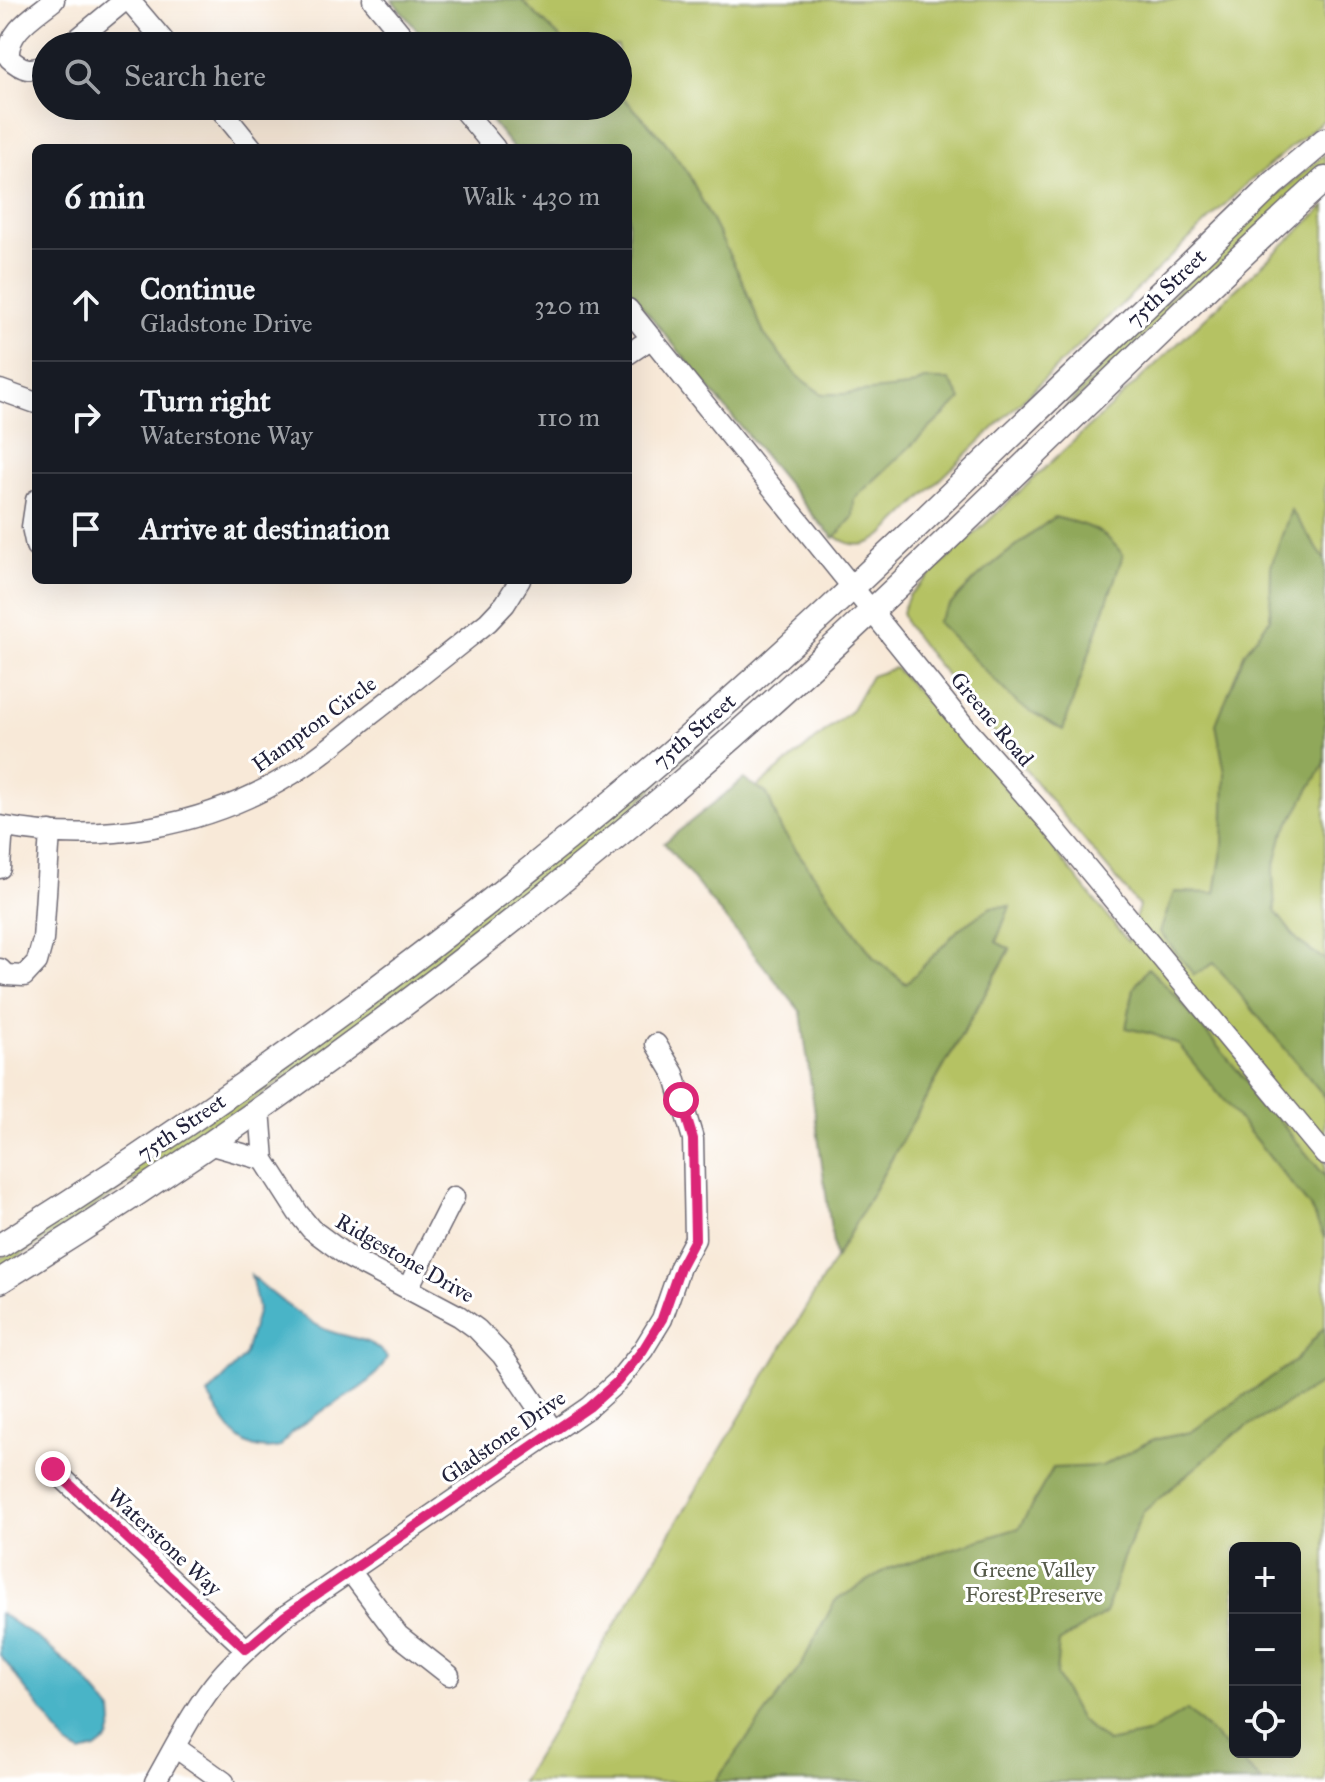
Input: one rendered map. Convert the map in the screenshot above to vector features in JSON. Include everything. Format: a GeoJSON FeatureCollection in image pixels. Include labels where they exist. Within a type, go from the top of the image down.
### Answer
{"type":"FeatureCollection","features":[{"type":"Feature","properties":{"kind":"main road","name":"75th Street"},"geometry":{"type":"LineString","coordinates":[[0,1246],[218,1103],[447,934],[640,778],[852,588],[1274,183],[1325,140]]}},
{"type":"Feature","properties":{"kind":"main road","name":"75th Street"},"geometry":{"type":"LineString","coordinates":[[0,1281],[260,1109],[403,1005],[673,789],[870,610],[1325,179]]}},
{"type":"Feature","properties":{"kind":"street"},"geometry":{"type":"LineString","coordinates":[[32,71],[19,67],[9,58],[9,42],[54,0]]}},
{"type":"Feature","properties":{"kind":"street"},"geometry":{"type":"LineString","coordinates":[[87,32],[127,0],[156,32]]}},
{"type":"Feature","properties":{"kind":"street"},"geometry":{"type":"LineString","coordinates":[[373,0],[399,32]]}},
{"type":"Feature","properties":{"kind":"street"},"geometry":{"type":"LineString","coordinates":[[229,120],[249,144]]}},
{"type":"Feature","properties":{"kind":"street"},"geometry":{"type":"LineString","coordinates":[[472,120],[492,144]]}},
{"type":"Feature","properties":{"kind":"street","name":"Greene Road"},"geometry":{"type":"LineString","coordinates":[[632,314],[870,610],[1325,1155]]}},
{"type":"Feature","properties":{"kind":"street"},"geometry":{"type":"LineString","coordinates":[[632,351],[652,338]]}},
{"type":"Feature","properties":{"kind":"street"},"geometry":{"type":"LineString","coordinates":[[0,390],[32,402]]}},
{"type":"Feature","properties":{"kind":"street","name":"Hampton Circle"},"geometry":{"type":"LineString","coordinates":[[1,826],[73,834],[155,828],[220,810],[258,794],[322,754],[488,622],[518,584]]}},
{"type":"Feature","properties":{"kind":"street"},"geometry":{"type":"LineString","coordinates":[[0,868],[1,826]]}},
{"type":"Feature","properties":{"kind":"street"},"geometry":{"type":"LineString","coordinates":[[0,969],[6,975],[24,976],[37,962],[43,940],[50,832]]}},
{"type":"Feature","properties":{"kind":"street","name":"Gladstone Drive"},"geometry":{"type":"LineString","coordinates":[[155,1782],[219,1678],[246,1649],[285,1616],[603,1396],[643,1350],[662,1319],[680,1267],[695,1239],[693,1139],[674,1074],[656,1044]]}},
{"type":"Feature","properties":{"kind":"street","name":"Ridgestone Drive"},"geometry":{"type":"LineString","coordinates":[[260,1109],[264,1160],[311,1229],[350,1258],[459,1316],[477,1329],[502,1355],[554,1432]]}},
{"type":"Feature","properties":{"kind":"street"},"geometry":{"type":"LineString","coordinates":[[208,1144],[264,1160]]}},
{"type":"Feature","properties":{"kind":"street"},"geometry":{"type":"LineString","coordinates":[[408,1288],[454,1197]]}},
{"type":"Feature","properties":{"kind":"street","name":"Waterstone Way"},"geometry":{"type":"LineString","coordinates":[[53,1469],[246,1649]]}},
{"type":"Feature","properties":{"kind":"street"},"geometry":{"type":"LineString","coordinates":[[350,1571],[398,1635],[449,1675]]}},
{"type":"Feature","properties":{"kind":"street"},"geometry":{"type":"LineString","coordinates":[[175,1747],[224,1782]]}},
{"type":"Feature","properties":{"kind":"green space"},"geometry":{"type":"Polygon","coordinates":[[[392,0],[1325,0],[1325,119],[1243,187],[883,535],[874,541],[856,545],[832,534],[817,520],[632,294],[632,144],[510,144],[490,120],[632,120],[632,32],[418,32],[392,0]]]}},
{"type":"Feature","properties":{"kind":"green space"},"geometry":{"type":"Polygon","coordinates":[[[392,0],[521,0],[554,32],[418,32],[392,0]]]}},
{"type":"Feature","properties":{"kind":"green space"},"geometry":{"type":"Polygon","coordinates":[[[632,107],[663,139],[689,175],[742,280],[764,334],[797,376],[822,394],[908,387],[924,380],[949,380],[961,399],[854,499],[853,517],[834,538],[632,294],[632,144],[510,144],[490,120],[632,120],[632,107]]]}},
{"type":"Feature","properties":{"kind":"green space"},"geometry":{"type":"Polygon","coordinates":[[[1325,154],[1325,166],[1048,427],[1126,340],[1275,197],[1325,154]]]}},
{"type":"Feature","properties":{"kind":"green space","name":"Greene Valley Forest Preserve"},"geometry":{"type":"Polygon","coordinates":[[[1325,206],[1325,1782],[521,1782],[835,1259],[1010,950],[959,930],[907,984],[874,958],[781,829],[767,794],[757,787],[851,711],[871,676],[895,668],[984,762],[1128,942],[1139,906],[928,653],[906,624],[902,612],[909,595],[1325,206]]]}},
{"type":"Feature","properties":{"kind":"green space"},"geometry":{"type":"Polygon","coordinates":[[[1291,510],[1325,560],[1325,763],[1282,836],[1273,873],[1275,911],[1299,942],[1325,960],[1325,1097],[1214,963],[1194,975],[1160,932],[1174,892],[1215,893],[1223,845],[1225,773],[1216,724],[1245,652],[1270,619],[1271,566],[1291,510]]]}},
{"type":"Feature","properties":{"kind":"green space"},"geometry":{"type":"Polygon","coordinates":[[[1054,517],[1085,525],[1101,533],[1123,555],[1063,730],[1018,704],[937,622],[976,578],[1054,517]]]}},
{"type":"Feature","properties":{"kind":"green space"},"geometry":{"type":"Polygon","coordinates":[[[718,724],[623,818],[402,994],[238,1112],[0,1269],[0,1259],[54,1225],[718,724]]]}},
{"type":"Feature","properties":{"kind":"green space"},"geometry":{"type":"Polygon","coordinates":[[[744,779],[767,794],[781,829],[874,958],[906,984],[959,929],[991,907],[1010,906],[996,942],[1010,949],[835,1259],[801,1012],[664,843],[744,779]]]}},
{"type":"Feature","properties":{"kind":"green space"},"geometry":{"type":"Polygon","coordinates":[[[1148,968],[1175,995],[1325,1176],[1325,1239],[1310,1207],[1179,1045],[1126,1028],[1134,988],[1148,968]]]}},
{"type":"Feature","properties":{"kind":"green space","name":"Greene Valley Forest Preserve"},"geometry":{"type":"Polygon","coordinates":[[[1325,1326],[1325,1381],[1235,1434],[1143,1512],[1123,1558],[1106,1613],[1059,1642],[1056,1675],[1080,1720],[1107,1742],[1147,1734],[1187,1710],[1229,1750],[1229,1758],[1238,1758],[1263,1782],[715,1782],[800,1667],[835,1601],[887,1569],[1019,1528],[1053,1468],[1102,1466],[1152,1440],[1191,1432],[1295,1361],[1325,1326]]]}},
{"type":"Feature","properties":{"kind":"water"},"geometry":{"type":"Polygon","coordinates":[[[251,1275],[313,1323],[368,1343],[387,1357],[367,1383],[305,1423],[280,1447],[266,1449],[245,1443],[236,1436],[208,1395],[244,1357],[258,1309],[251,1275]]]}},
{"type":"Feature","properties":{"kind":"water"},"geometry":{"type":"Polygon","coordinates":[[[0,1613],[44,1643],[83,1677],[112,1711],[109,1739],[96,1749],[81,1753],[68,1746],[0,1655],[0,1613]]]}},
{"type":"Feature","properties":{"kind":"route"},"geometry":{"type":"LineString","coordinates":[[53,1469],[246,1649],[285,1616],[589,1407],[630,1368],[662,1319],[680,1267],[695,1239],[695,1157],[689,1120],[681,1100]]}}]}
